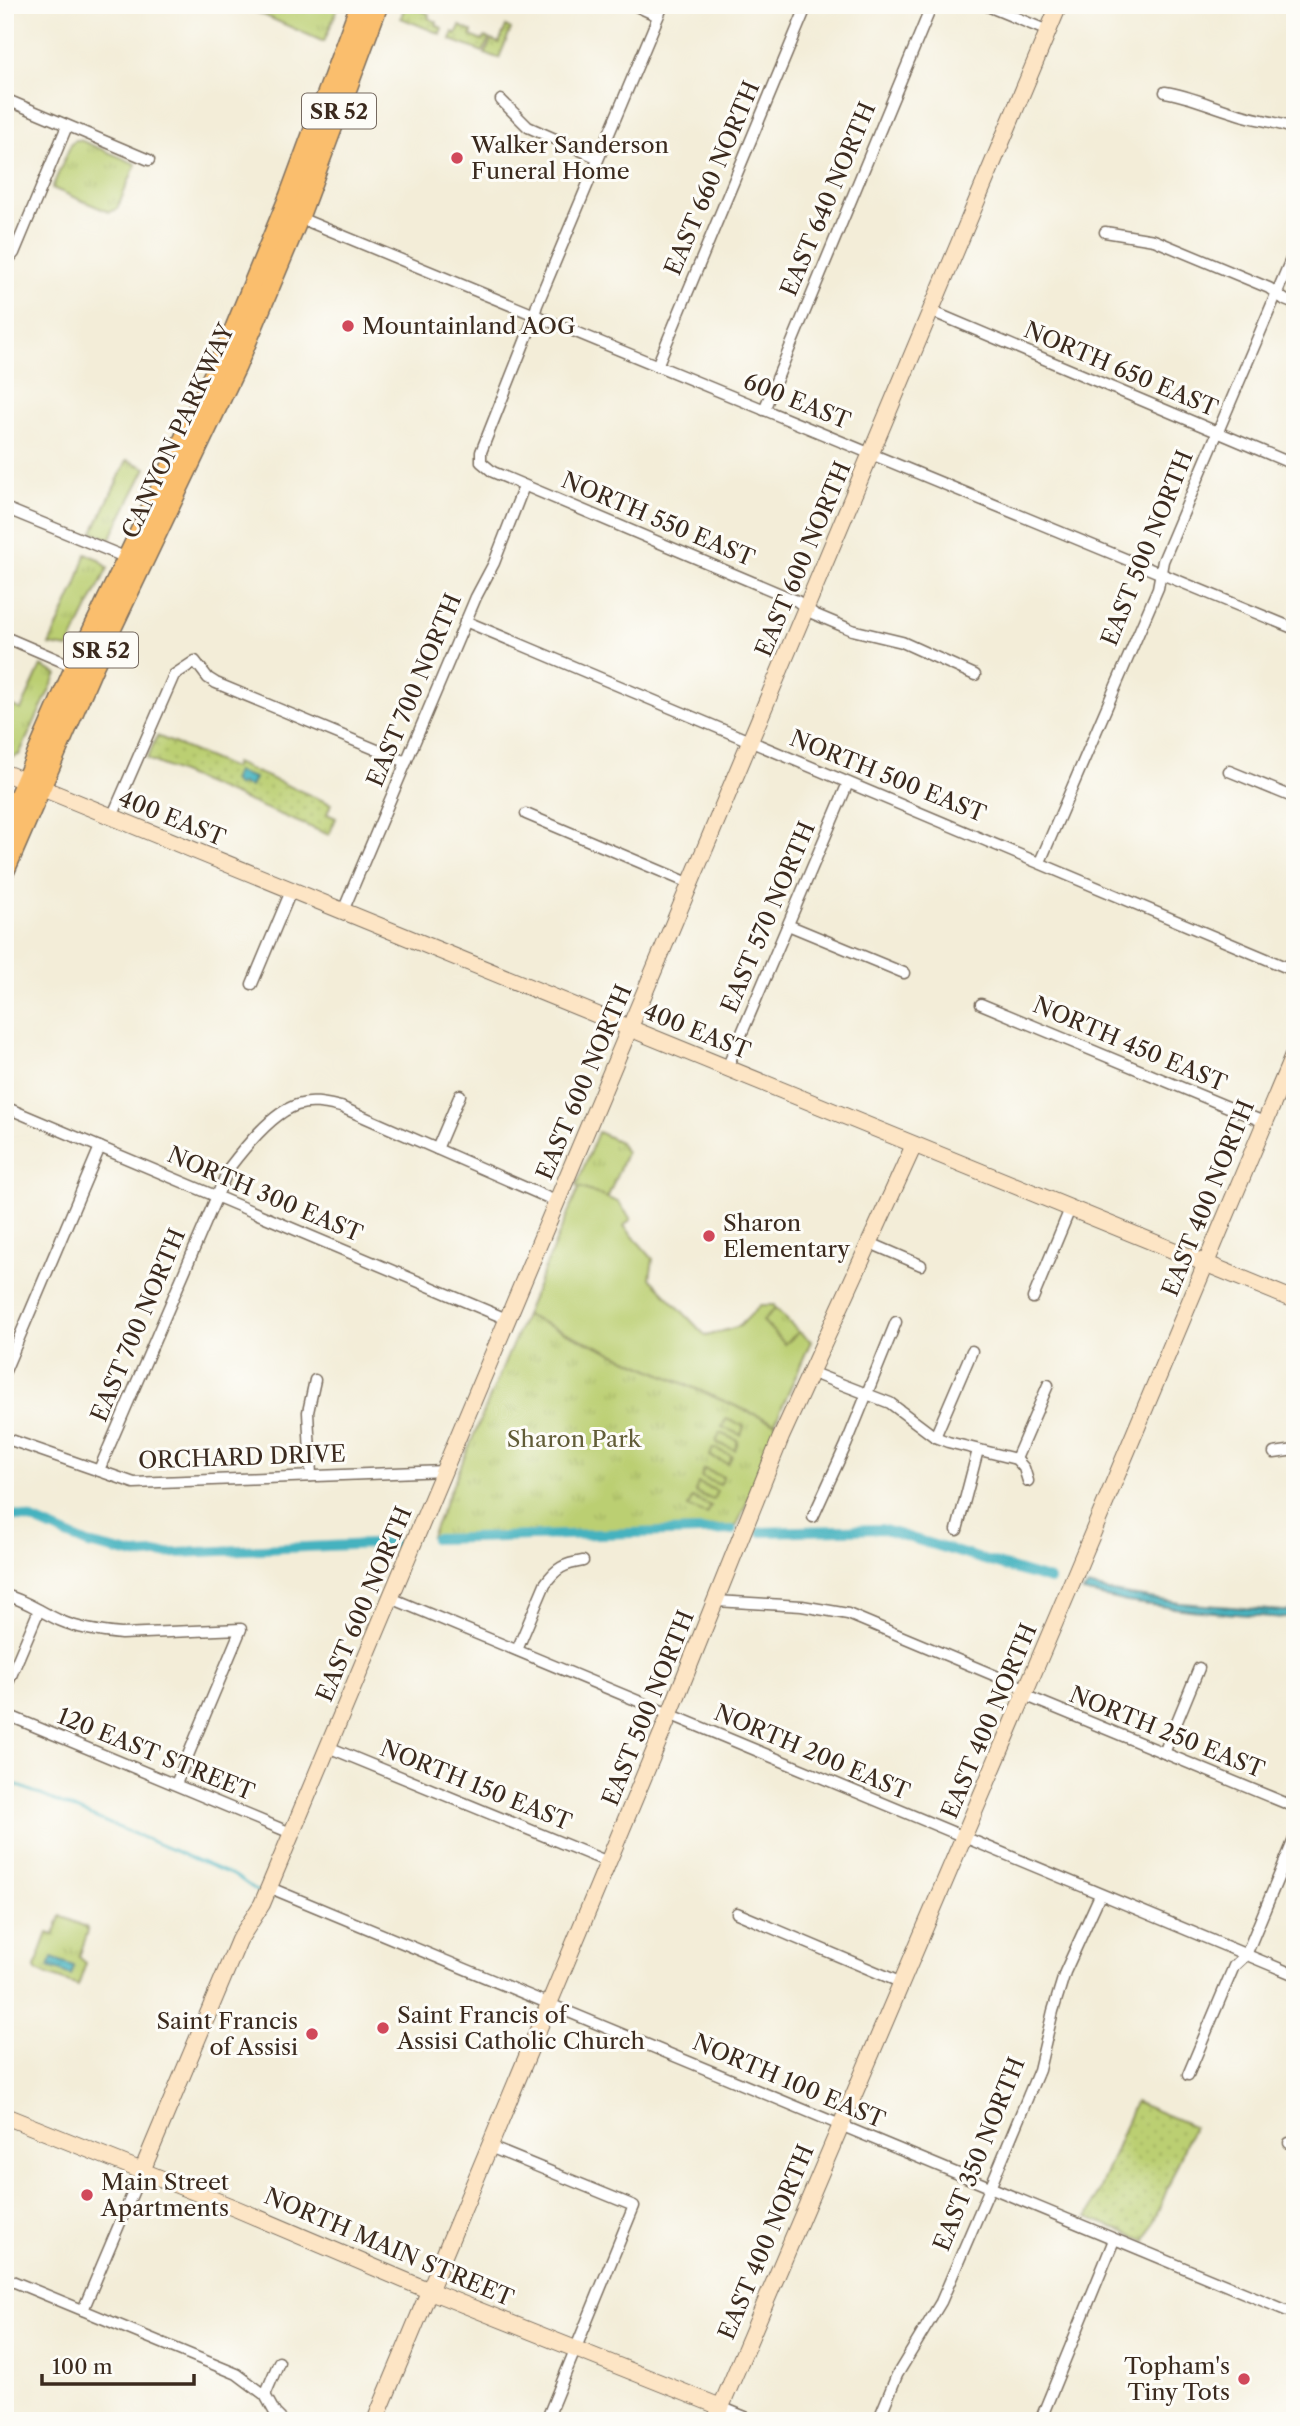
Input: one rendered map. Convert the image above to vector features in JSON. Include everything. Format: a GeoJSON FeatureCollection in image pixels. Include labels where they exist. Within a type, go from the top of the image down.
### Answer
{"type":"FeatureCollection","features":[{"type":"Feature","properties":{"kind":"highway","name":"CANYON PARKWAY"},"geometry":{"type":"LineString","coordinates":[[5,870],[75,667],[291,214],[360,5]]}},
{"type":"Feature","properties":{"kind":"highway","name":"CANYON PARKWAY"},"geometry":{"type":"LineString","coordinates":[[5,828],[33,785],[214,417],[291,214],[378,5]]}},
{"type":"Feature","properties":{"kind":"street"},"geometry":{"type":"LineString","coordinates":[[534,314],[660,10],[634,5]]}},
{"type":"Feature","properties":{"kind":"street","name":"EAST 660 NORTH"},"geometry":{"type":"LineString","coordinates":[[657,366],[807,5]]}},
{"type":"Feature","properties":{"kind":"street","name":"EAST 640 NORTH"},"geometry":{"type":"LineString","coordinates":[[764,410],[932,5]]}},
{"type":"Feature","properties":{"kind":"street"},"geometry":{"type":"LineString","coordinates":[[985,5],[1048,31]]}},
{"type":"Feature","properties":{"kind":"street","name":"EAST 600 NORTH"},"geometry":{"type":"LineString","coordinates":[[142,2171],[239,1940],[262,1904],[1059,5]]}},
{"type":"Feature","properties":{"kind":"street"},"geometry":{"type":"LineString","coordinates":[[1165,92],[1189,96],[1236,114],[1273,120],[1295,129]]}},
{"type":"Feature","properties":{"kind":"street"},"geometry":{"type":"LineString","coordinates":[[5,99],[149,160]]}},
{"type":"Feature","properties":{"kind":"street"},"geometry":{"type":"LineString","coordinates":[[501,100],[528,127],[598,158]]}},
{"type":"Feature","properties":{"kind":"street"},"geometry":{"type":"LineString","coordinates":[[5,264],[14,253],[67,126]]}},
{"type":"Feature","properties":{"kind":"street","name":"600 EAST"},"geometry":{"type":"LineString","coordinates":[[291,214],[1295,629]]}},
{"type":"Feature","properties":{"kind":"street"},"geometry":{"type":"LineString","coordinates":[[1105,232],[1154,240],[1269,288],[1295,304]]}},
{"type":"Feature","properties":{"kind":"street","name":"EAST 500 NORTH"},"geometry":{"type":"LineString","coordinates":[[1040,862],[1158,588],[1163,561],[1295,250]]}},
{"type":"Feature","properties":{"kind":"street","name":"NORTH 650 EAST"},"geometry":{"type":"LineString","coordinates":[[931,311],[1295,465]]}},
{"type":"Feature","properties":{"kind":"street","name":"NORTH 550 EAST"},"geometry":{"type":"LineString","coordinates":[[534,314],[481,452],[481,463],[487,469],[797,601],[814,614],[852,631],[902,642],[975,675]]}},
{"type":"Feature","properties":{"kind":"street","name":"EAST 700 NORTH"},"geometry":{"type":"LineString","coordinates":[[343,911],[465,621],[494,563],[524,485]]}},
{"type":"Feature","properties":{"kind":"street"},"geometry":{"type":"LineString","coordinates":[[8,515],[127,558]]}},
{"type":"Feature","properties":{"kind":"street","name":"NORTH 500 EAST"},"geometry":{"type":"LineString","coordinates":[[465,621],[1295,971]]}},
{"type":"Feature","properties":{"kind":"street"},"geometry":{"type":"LineString","coordinates":[[5,637],[75,667]]}},
{"type":"Feature","properties":{"kind":"street"},"geometry":{"type":"LineString","coordinates":[[112,817],[174,675],[195,661],[208,678],[216,683],[406,762]]}},
{"type":"Feature","properties":{"kind":"street"},"geometry":{"type":"LineString","coordinates":[[1229,771],[1295,798]]}},
{"type":"Feature","properties":{"kind":"street","name":"400 EAST"},"geometry":{"type":"LineString","coordinates":[[5,773],[1295,1300]]}},
{"type":"Feature","properties":{"kind":"street","name":"EAST 570 NORTH"},"geometry":{"type":"LineString","coordinates":[[727,1068],[848,783]]}},
{"type":"Feature","properties":{"kind":"street"},"geometry":{"type":"LineString","coordinates":[[526,814],[691,884]]}},
{"type":"Feature","properties":{"kind":"street"},"geometry":{"type":"LineString","coordinates":[[252,984],[291,891]]}},
{"type":"Feature","properties":{"kind":"street"},"geometry":{"type":"LineString","coordinates":[[788,925],[904,974]]}},
{"type":"Feature","properties":{"kind":"street","name":"NORTH 450 EAST"},"geometry":{"type":"LineString","coordinates":[[981,1004],[1264,1122]]}},
{"type":"Feature","properties":{"kind":"street","name":"EAST 400 NORTH"},"geometry":{"type":"LineString","coordinates":[[718,2414],[1295,1051]]}},
{"type":"Feature","properties":{"kind":"street"},"geometry":{"type":"LineString","coordinates":[[438,1149],[460,1094]]}},
{"type":"Feature","properties":{"kind":"street","name":"EAST 700 NORTH"},"geometry":{"type":"LineString","coordinates":[[99,1470],[229,1168],[245,1147],[281,1114],[298,1104],[318,1102],[341,1107],[558,1202]]}},
{"type":"Feature","properties":{"kind":"street","name":"NORTH 300 EAST"},"geometry":{"type":"LineString","coordinates":[[5,1107],[509,1320]]}},
{"type":"Feature","properties":{"kind":"street","name":"EAST 500 NORTH"},"geometry":{"type":"LineString","coordinates":[[375,2421],[670,1716],[781,1437],[914,1145]]}},
{"type":"Feature","properties":{"kind":"street"},"geometry":{"type":"LineString","coordinates":[[5,1371],[100,1147]]}},
{"type":"Feature","properties":{"kind":"street"},"geometry":{"type":"LineString","coordinates":[[1033,1298],[1070,1209]]}},
{"type":"Feature","properties":{"kind":"street"},"geometry":{"type":"LineString","coordinates":[[870,1243],[921,1265]]}},
{"type":"Feature","properties":{"kind":"street"},"geometry":{"type":"LineString","coordinates":[[813,1517],[846,1445],[896,1322]]}},
{"type":"Feature","properties":{"kind":"street"},"geometry":{"type":"LineString","coordinates":[[935,1437],[972,1351]]}},
{"type":"Feature","properties":{"kind":"street"},"geometry":{"type":"LineString","coordinates":[[810,1372],[898,1407],[935,1437],[948,1443],[1016,1459],[1024,1468],[1027,1480]]}},
{"type":"Feature","properties":{"kind":"street"},"geometry":{"type":"LineString","coordinates":[[311,1476],[308,1412],[314,1380]]}},
{"type":"Feature","properties":{"kind":"street"},"geometry":{"type":"LineString","coordinates":[[1016,1459],[1048,1385]]}},
{"type":"Feature","properties":{"kind":"street","name":"ORCHARD DRIVE"},"geometry":{"type":"LineString","coordinates":[[5,1438],[121,1479],[147,1484],[445,1471]]}},
{"type":"Feature","properties":{"kind":"street"},"geometry":{"type":"LineString","coordinates":[[957,1530],[978,1450]]}},
{"type":"Feature","properties":{"kind":"street"},"geometry":{"type":"LineString","coordinates":[[1274,1453],[1295,1450]]}},
{"type":"Feature","properties":{"kind":"street"},"geometry":{"type":"LineString","coordinates":[[517,1650],[551,1575],[564,1564],[583,1561]]}},
{"type":"Feature","properties":{"kind":"street"},"geometry":{"type":"LineString","coordinates":[[5,1595],[64,1622],[103,1632],[121,1634],[241,1629],[176,1784]]}},
{"type":"Feature","properties":{"kind":"street","name":"NORTH 200 EAST"},"geometry":{"type":"LineString","coordinates":[[391,1598],[1295,1976]]}},
{"type":"Feature","properties":{"kind":"street","name":"NORTH 250 EAST"},"geometry":{"type":"LineString","coordinates":[[716,1601],[802,1606],[848,1614],[1164,1753],[1295,1807]]}},
{"type":"Feature","properties":{"kind":"street"},"geometry":{"type":"LineString","coordinates":[[5,1690],[39,1610]]}},
{"type":"Feature","properties":{"kind":"street"},"geometry":{"type":"LineString","coordinates":[[1164,1753],[1199,1668]]}},
{"type":"Feature","properties":{"kind":"street","name":"120 EAST STREET"},"geometry":{"type":"LineString","coordinates":[[5,1714],[291,1833]]}},
{"type":"Feature","properties":{"kind":"street","name":"NORTH 150 EAST"},"geometry":{"type":"LineString","coordinates":[[328,1747],[608,1863]]}},
{"type":"Feature","properties":{"kind":"street"},"geometry":{"type":"LineString","coordinates":[[1188,2075],[1234,1966],[1245,1955],[1295,1837]]}},
{"type":"Feature","properties":{"kind":"street","name":"NORTH 100 EAST"},"geometry":{"type":"LineString","coordinates":[[268,1887],[1295,2314]]}},
{"type":"Feature","properties":{"kind":"street","name":"EAST 350 NORTH"},"geometry":{"type":"LineString","coordinates":[[878,2421],[897,2375],[942,2302],[990,2189],[1039,2070],[1065,1972],[1100,1895]]}},
{"type":"Feature","properties":{"kind":"street"},"geometry":{"type":"LineString","coordinates":[[737,1913],[902,1983]]}},
{"type":"Feature","properties":{"kind":"street","name":"NORTH MAIN STREET"},"geometry":{"type":"LineString","coordinates":[[5,2116],[576,2349],[718,2414],[755,2421]]}},
{"type":"Feature","properties":{"kind":"street"},"geometry":{"type":"LineString","coordinates":[[490,2147],[634,2206],[545,2421]]}},
{"type":"Feature","properties":{"kind":"street"},"geometry":{"type":"LineString","coordinates":[[83,2310],[142,2171]]}},
{"type":"Feature","properties":{"kind":"street"},"geometry":{"type":"LineString","coordinates":[[1040,2421],[1114,2240]]}},
{"type":"Feature","properties":{"kind":"street"},"geometry":{"type":"LineString","coordinates":[[5,2278],[237,2374],[265,2395],[283,2421]]}},
{"type":"Feature","properties":{"kind":"street"},"geometry":{"type":"LineString","coordinates":[[265,2395],[279,2362]]}},
{"type":"Feature","properties":{"kind":"green space"},"geometry":{"type":"Polygon","coordinates":[[[254,5],[339,5],[324,42],[252,10],[254,5]]]}},
{"type":"Feature","properties":{"kind":"green space"},"geometry":{"type":"Polygon","coordinates":[[[405,5],[423,5],[421,10],[429,14],[428,18],[442,28],[440,34],[401,18],[405,5]]]}},
{"type":"Feature","properties":{"kind":"green space"},"geometry":{"type":"Polygon","coordinates":[[[460,26],[472,32],[471,36],[483,41],[485,37],[489,39],[483,52],[451,40],[453,32],[456,34],[460,26]]]}},
{"type":"Feature","properties":{"kind":"green space"},"geometry":{"type":"Polygon","coordinates":[[[506,26],[511,29],[499,58],[485,54],[491,40],[499,43],[506,26]]]}},
{"type":"Feature","properties":{"kind":"green space"},"geometry":{"type":"Polygon","coordinates":[[[75,140],[136,164],[117,209],[109,212],[52,188],[75,140]]]}},
{"type":"Feature","properties":{"kind":"green space"},"geometry":{"type":"Polygon","coordinates":[[[127,460],[146,468],[110,539],[93,532],[127,460]]]}},
{"type":"Feature","properties":{"kind":"green space"},"geometry":{"type":"Polygon","coordinates":[[[86,554],[99,559],[108,568],[68,648],[49,645],[76,586],[86,554]]]}},
{"type":"Feature","properties":{"kind":"green space"},"geometry":{"type":"Polygon","coordinates":[[[41,666],[57,674],[19,755],[10,758],[5,756],[5,702],[21,710],[41,666]]]}},
{"type":"Feature","properties":{"kind":"green space"},"geometry":{"type":"Polygon","coordinates":[[[157,736],[233,768],[235,763],[331,804],[327,814],[336,818],[329,835],[147,759],[157,736]]]}},
{"type":"Feature","properties":{"kind":"green space"},"geometry":{"type":"Polygon","coordinates":[[[598,1132],[620,1142],[626,1153],[607,1199],[576,1186],[598,1132]]]}},
{"type":"Feature","properties":{"kind":"green space"},"geometry":{"type":"Polygon","coordinates":[[[579,1187],[618,1202],[631,1219],[624,1226],[653,1259],[650,1278],[706,1336],[740,1326],[760,1305],[774,1305],[775,1308],[763,1321],[785,1344],[799,1332],[811,1341],[775,1423],[525,1315],[579,1187]]]}},
{"type":"Feature","properties":{"kind":"green space"},"geometry":{"type":"Polygon","coordinates":[[[775,1308],[799,1332],[785,1344],[762,1321],[775,1308]]]}},
{"type":"Feature","properties":{"kind":"green space","name":"Sharon Park"},"geometry":{"type":"Polygon","coordinates":[[[525,1315],[779,1425],[737,1526],[431,1536],[525,1315]]]}},
{"type":"Feature","properties":{"kind":"green space"},"geometry":{"type":"Polygon","coordinates":[[[726,1419],[744,1426],[741,1435],[722,1427],[726,1419]]]}},
{"type":"Feature","properties":{"kind":"green space"},"geometry":{"type":"Polygon","coordinates":[[[720,1433],[738,1441],[735,1450],[716,1442],[720,1433]]]}},
{"type":"Feature","properties":{"kind":"green space"},"geometry":{"type":"Polygon","coordinates":[[[713,1448],[732,1456],[728,1464],[710,1456],[713,1448]]]}},
{"type":"Feature","properties":{"kind":"green space"},"geometry":{"type":"Polygon","coordinates":[[[704,1469],[723,1477],[720,1485],[701,1477],[704,1469]]]}},
{"type":"Feature","properties":{"kind":"green space"},"geometry":{"type":"Polygon","coordinates":[[[698,1483],[717,1491],[713,1500],[695,1492],[698,1483]]]}},
{"type":"Feature","properties":{"kind":"green space"},"geometry":{"type":"Polygon","coordinates":[[[692,1498],[711,1506],[707,1514],[688,1507],[692,1498]]]}},
{"type":"Feature","properties":{"kind":"green space"},"geometry":{"type":"Polygon","coordinates":[[[61,1916],[86,1927],[88,1931],[79,1957],[86,1963],[78,1986],[36,1971],[35,1967],[48,1933],[54,1935],[61,1916]]]}},
{"type":"Feature","properties":{"kind":"green space"},"geometry":{"type":"Polygon","coordinates":[[[1135,2102],[1193,2126],[1146,2241],[1088,2217],[1135,2102]]]}},
{"type":"Feature","properties":{"kind":"water"},"geometry":{"type":"Polygon","coordinates":[[[236,772],[254,778],[250,787],[240,784],[238,786],[232,781],[236,772]]]}},
{"type":"Feature","properties":{"kind":"water"},"geometry":{"type":"Polygon","coordinates":[[[1088,1586],[1180,1603],[1295,1612],[1295,1619],[1127,1602],[1083,1592],[1088,1586]]]}},
{"type":"Feature","properties":{"kind":"water"},"geometry":{"type":"Polygon","coordinates":[[[52,1958],[74,1966],[71,1975],[49,1967],[52,1958]]]}},
{"type":"Feature","properties":{"kind":"waterway"},"geometry":{"type":"LineString","coordinates":[[5,1514],[30,1519],[88,1544],[135,1555],[393,1543]]}},
{"type":"Feature","properties":{"kind":"waterway"},"geometry":{"type":"LineString","coordinates":[[761,1532],[881,1529],[1050,1580]]}},
{"type":"Feature","properties":{"kind":"waterway"},"geometry":{"type":"LineString","coordinates":[[435,1539],[732,1530]]}},
{"type":"Feature","properties":{"kind":"waterway"},"geometry":{"type":"LineString","coordinates":[[5,1780],[237,1877],[258,1892]]}},
{"type":"Feature","properties":{"kind":"place","name":"Walker Sanderson Funeral Home"},"geometry":{"type":"Point","coordinates":[457,158]}},
{"type":"Feature","properties":{"kind":"place","name":"Mountainland AOG"},"geometry":{"type":"Point","coordinates":[348,326]}},
{"type":"Feature","properties":{"kind":"place","name":"Sharon Elementary"},"geometry":{"type":"Point","coordinates":[709,1236]}},
{"type":"Feature","properties":{"kind":"place","name":"Saint Francis of Assisi Catholic Church"},"geometry":{"type":"Point","coordinates":[383,2028]}},
{"type":"Feature","properties":{"kind":"place","name":"Saint Francis of Assisi"},"geometry":{"type":"Point","coordinates":[312,2034]}},
{"type":"Feature","properties":{"kind":"place","name":"Main Street Apartments"},"geometry":{"type":"Point","coordinates":[87,2195]}},
{"type":"Feature","properties":{"kind":"place","name":"Topham's Tiny Tots"},"geometry":{"type":"Point","coordinates":[1244,2379]}}]}
